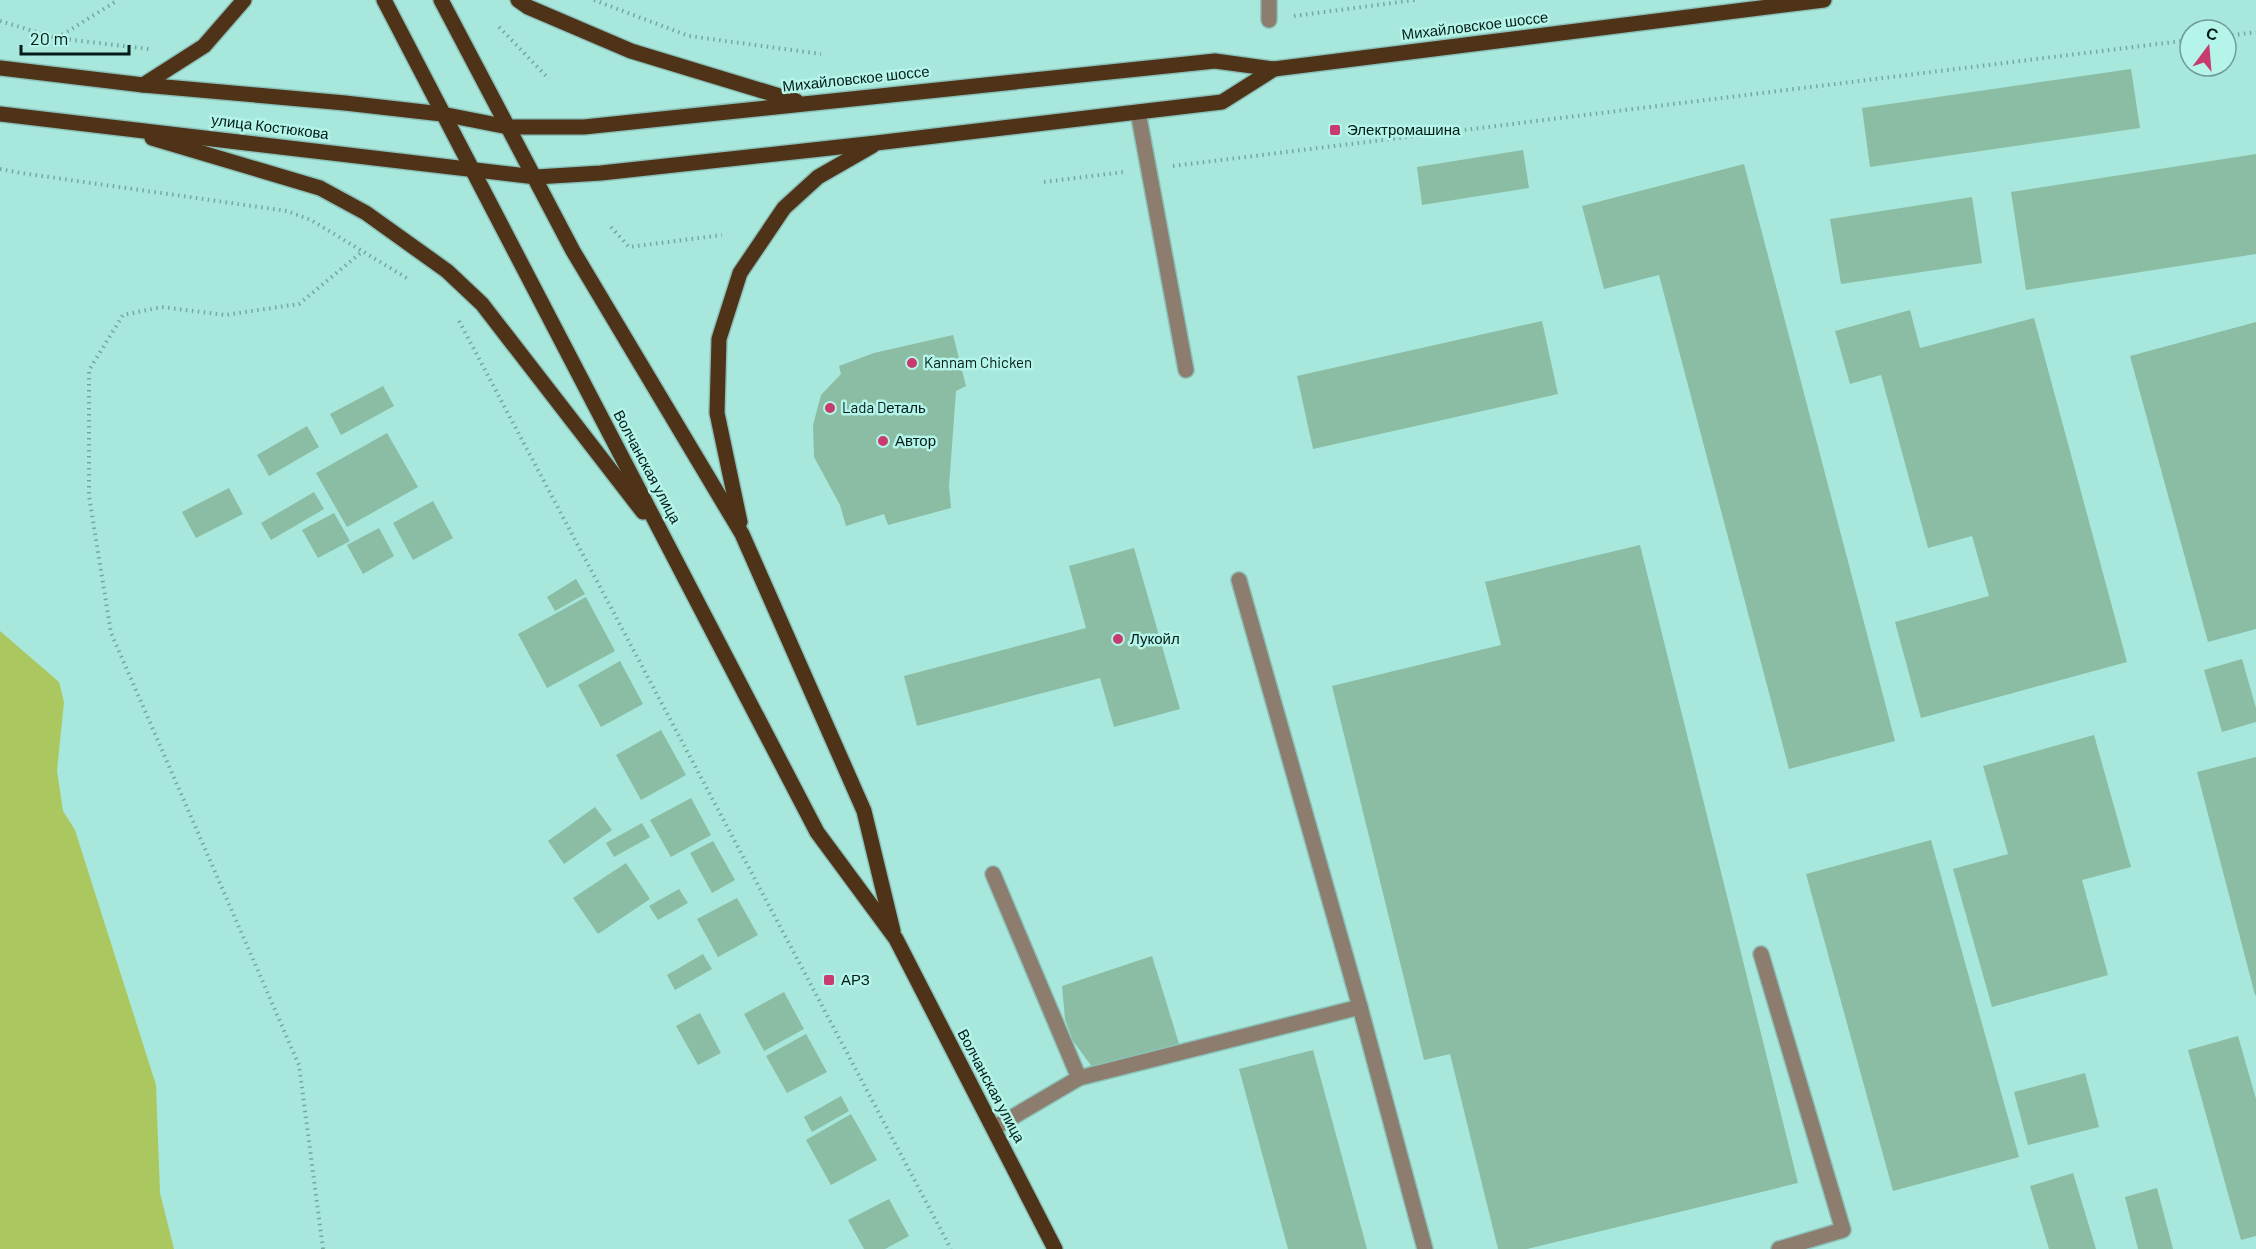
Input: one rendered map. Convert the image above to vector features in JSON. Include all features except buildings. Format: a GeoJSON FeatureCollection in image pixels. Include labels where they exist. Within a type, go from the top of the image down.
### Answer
{"type":"FeatureCollection","features":[{"type":"Feature","properties":{"kind":"main road"},"geometry":{"type":"LineString","coordinates":[[143,84],[204,46],[244,0]]}},
{"type":"Feature","properties":{"kind":"main road","name":"Волчанская улица"},"geometry":{"type":"LineString","coordinates":[[384,0],[817,832],[896,939],[1055,1249]]}},
{"type":"Feature","properties":{"kind":"main road","name":"Волчанская улица"},"geometry":{"type":"LineString","coordinates":[[441,0],[584,270],[742,534],[864,811],[896,939]]}},
{"type":"Feature","properties":{"kind":"main road"},"geometry":{"type":"LineString","coordinates":[[518,0],[528,7],[631,51],[802,103]]}},
{"type":"Feature","properties":{"kind":"main road","name":"Михайловское шоссе"},"geometry":{"type":"LineString","coordinates":[[442,114],[508,127],[584,127],[1215,61],[1274,69],[1824,0]]}},
{"type":"Feature","properties":{"kind":"main road","name":"улица Костюкова"},"geometry":{"type":"LineString","coordinates":[[0,68],[143,84],[345,102],[442,114]]}},
{"type":"Feature","properties":{"kind":"main road","name":"Михайловское шоссе"},"geometry":{"type":"LineString","coordinates":[[536,177],[601,173],[876,143],[1222,102],[1274,69]]}},
{"type":"Feature","properties":{"kind":"main road","name":"улица Костюкова"},"geometry":{"type":"LineString","coordinates":[[0,114],[536,177]]}},
{"type":"Feature","properties":{"kind":"main road"},"geometry":{"type":"LineString","coordinates":[[108,125],[320,188],[366,213],[447,271],[482,304],[667,543]]}},
{"type":"Feature","properties":{"kind":"main road"},"geometry":{"type":"LineString","coordinates":[[742,534],[717,412],[719,339],[740,273],[784,208],[818,177],[876,143]]}},
{"type":"Feature","properties":{"kind":"lane"},"geometry":{"type":"LineString","coordinates":[[1269,0],[1269,20]]}},
{"type":"Feature","properties":{"kind":"lane"},"geometry":{"type":"LineString","coordinates":[[1138,112],[1186,370]]}},
{"type":"Feature","properties":{"kind":"lane"},"geometry":{"type":"LineString","coordinates":[[1239,580],[1360,1007],[1425,1249]]}},
{"type":"Feature","properties":{"kind":"lane"},"geometry":{"type":"LineString","coordinates":[[993,874],[1079,1078]]}},
{"type":"Feature","properties":{"kind":"lane"},"geometry":{"type":"LineString","coordinates":[[1761,954],[1842,1230],[1779,1249]]}},
{"type":"Feature","properties":{"kind":"lane"},"geometry":{"type":"LineString","coordinates":[[994,1128],[1079,1078],[1360,1007]]}},
{"type":"Feature","properties":{"kind":"path"},"geometry":{"type":"LineString","coordinates":[[56,38],[118,0]]}},
{"type":"Feature","properties":{"kind":"path"},"geometry":{"type":"LineString","coordinates":[[594,0],[689,36],[821,54]]}},
{"type":"Feature","properties":{"kind":"path"},"geometry":{"type":"LineString","coordinates":[[1269,20],[1415,0]]}},
{"type":"Feature","properties":{"kind":"path"},"geometry":{"type":"LineString","coordinates":[[0,21],[56,38],[159,50]]}},
{"type":"Feature","properties":{"kind":"path"},"geometry":{"type":"LineString","coordinates":[[499,27],[549,79]]}},
{"type":"Feature","properties":{"kind":"path"},"geometry":{"type":"LineString","coordinates":[[2238,34],[2256,32]]}},
{"type":"Feature","properties":{"kind":"path"},"geometry":{"type":"LineString","coordinates":[[1044,182],[2178,41]]}},
{"type":"Feature","properties":{"kind":"path"},"geometry":{"type":"LineString","coordinates":[[0,168],[21,173],[287,211],[311,220],[411,280]]}},
{"type":"Feature","properties":{"kind":"path"},"geometry":{"type":"LineString","coordinates":[[611,227],[629,247],[722,236]]}},
{"type":"Feature","properties":{"kind":"path"},"geometry":{"type":"LineString","coordinates":[[322,1249],[299,1065],[111,633],[89,496],[89,370],[123,315],[162,307],[225,315],[299,304],[363,251]]}},
{"type":"Feature","properties":{"kind":"path"},"geometry":{"type":"LineString","coordinates":[[457,318],[951,1249]]}},
{"type":"Feature","properties":{"kind":"green space"},"geometry":{"type":"Polygon","coordinates":[[[0,631],[59,682],[64,702],[57,771],[63,811],[75,830],[156,1085],[160,1193],[174,1249],[0,1249],[0,631]]]}},
{"type":"Feature","properties":{"kind":"place","name":"Электромашина"},"geometry":{"type":"Point","coordinates":[1335,130]}},
{"type":"Feature","properties":{"kind":"place","name":"Kannam Chicken"},"geometry":{"type":"Point","coordinates":[912,363]}},
{"type":"Feature","properties":{"kind":"place","name":"Lada Dеталь"},"geometry":{"type":"Point","coordinates":[830,408]}},
{"type":"Feature","properties":{"kind":"place","name":"Автор"},"geometry":{"type":"Point","coordinates":[883,441]}},
{"type":"Feature","properties":{"kind":"place","name":"Лукойл"},"geometry":{"type":"Point","coordinates":[1118,639]}},
{"type":"Feature","properties":{"kind":"place","name":"АРЗ"},"geometry":{"type":"Point","coordinates":[829,980]}}]}
